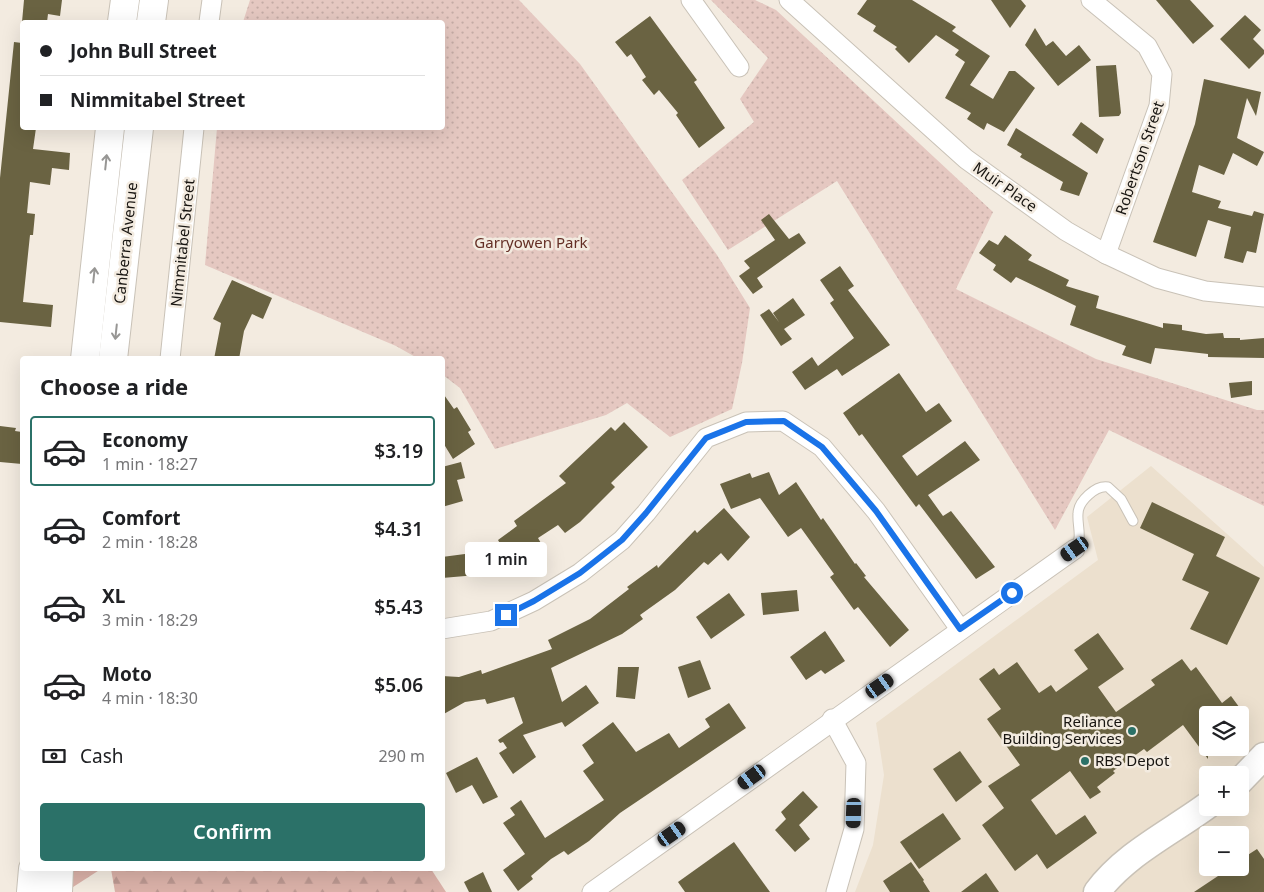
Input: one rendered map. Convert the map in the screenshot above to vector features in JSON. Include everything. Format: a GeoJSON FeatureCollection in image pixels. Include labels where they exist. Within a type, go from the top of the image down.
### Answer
{"type":"FeatureCollection","features":[{"type":"Feature","properties":{"kind":"highway"},"geometry":{"type":"LineString","coordinates":[[122,20],[124,0]]}},
{"type":"Feature","properties":{"kind":"highway"},"geometry":{"type":"LineString","coordinates":[[151,20],[154,0]]}},
{"type":"Feature","properties":{"kind":"highway","name":"Canberra Avenue"},"geometry":{"type":"LineString","coordinates":[[85,356],[110,130]]}},
{"type":"Feature","properties":{"kind":"highway","name":"Canberra Avenue"},"geometry":{"type":"LineString","coordinates":[[113,356],[139,130]]}},
{"type":"Feature","properties":{"kind":"highway"},"geometry":{"type":"LineString","coordinates":[[31,892],[33,871]]}},
{"type":"Feature","properties":{"kind":"highway"},"geometry":{"type":"LineString","coordinates":[[58,892],[59,871]]}},
{"type":"Feature","properties":{"kind":"street"},"geometry":{"type":"LineString","coordinates":[[209,20],[212,0]]}},
{"type":"Feature","properties":{"kind":"street"},"geometry":{"type":"LineString","coordinates":[[691,0],[739,67]]}},
{"type":"Feature","properties":{"kind":"street","name":"Muir Place"},"geometry":{"type":"LineString","coordinates":[[789,0],[966,159],[1066,231],[1106,254],[1157,278],[1205,292],[1264,297]]}},
{"type":"Feature","properties":{"kind":"street","name":"Robertson Street"},"geometry":{"type":"LineString","coordinates":[[1091,0],[1147,46],[1162,74],[1159,106],[1106,254]]}},
{"type":"Feature","properties":{"kind":"street","name":"Nimmitabel Street"},"geometry":{"type":"LineString","coordinates":[[170,356],[194,130]]}},
{"type":"Feature","properties":{"kind":"street"},"geometry":{"type":"LineString","coordinates":[[445,629],[491,621],[534,601],[580,573],[622,540],[706,438],[746,422],[784,421],[822,447],[876,511],[960,629]]}},
{"type":"Feature","properties":{"kind":"street"},"geometry":{"type":"LineString","coordinates":[[592,892],[1075,549]]}},
{"type":"Feature","properties":{"kind":"street"},"geometry":{"type":"LineString","coordinates":[[832,720],[856,763],[854,829],[836,892]]}},
{"type":"Feature","properties":{"kind":"street"},"geometry":{"type":"LineString","coordinates":[[1249,772],[1264,756]]}},
{"type":"Feature","properties":{"kind":"street"},"geometry":{"type":"LineString","coordinates":[[1097,892],[1108,877],[1144,848],[1199,811]]}},
{"type":"Feature","properties":{"kind":"lane"},"geometry":{"type":"LineString","coordinates":[[1075,549],[1080,537],[1078,511],[1089,495],[1098,487],[1108,487],[1118,494],[1133,521]]}},
{"type":"Feature","properties":{"kind":"shaded area"},"geometry":{"type":"Polygon","coordinates":[[[1151,466],[1264,567],[1264,892],[855,892],[873,845],[884,775],[876,723],[1098,560],[1087,517],[1151,466]]]}},
{"type":"Feature","properties":{"kind":"green space","name":"Garryowen Park"},"geometry":{"type":"Polygon","coordinates":[[[250,0],[519,0],[580,64],[717,255],[750,308],[742,363],[732,409],[670,437],[627,403],[606,415],[495,449],[460,388],[445,377],[445,356],[414,356],[396,346],[205,265],[217,130],[445,130],[445,20],[244,20],[250,0]]]}},
{"type":"Feature","properties":{"kind":"green space"},"geometry":{"type":"Polygon","coordinates":[[[711,0],[755,0],[776,10],[993,212],[956,289],[1096,359],[1257,410],[1264,410],[1264,506],[1109,430],[1055,530],[837,181],[728,250],[682,180],[754,122],[740,99],[768,58],[711,0]]]}},
{"type":"Feature","properties":{"kind":"green space"},"geometry":{"type":"Polygon","coordinates":[[[72,871],[98,871],[70,889],[72,871]]]}},
{"type":"Feature","properties":{"kind":"green space"},"geometry":{"type":"Polygon","coordinates":[[[111,871],[432,871],[446,892],[115,892],[111,871]]]}},
{"type":"Feature","properties":{"kind":"building"},"geometry":{"type":"Polygon","coordinates":[[[24,0],[62,0],[60,16],[48,14],[47,20],[22,20],[24,0]]]}},
{"type":"Feature","properties":{"kind":"building"},"geometry":{"type":"Polygon","coordinates":[[[867,0],[912,0],[956,27],[952,31],[990,56],[970,85],[993,99],[1009,71],[1015,71],[1035,88],[1004,132],[987,123],[984,130],[967,119],[971,113],[945,98],[965,62],[955,55],[959,50],[936,35],[909,63],[895,49],[897,47],[873,31],[876,26],[857,14],[867,0]]]}},
{"type":"Feature","properties":{"kind":"building"},"geometry":{"type":"Polygon","coordinates":[[[991,0],[1021,0],[1026,6],[1010,28],[991,0]]]}},
{"type":"Feature","properties":{"kind":"building"},"geometry":{"type":"Polygon","coordinates":[[[1156,0],[1190,0],[1214,26],[1193,44],[1156,0]]]}},
{"type":"Feature","properties":{"kind":"building"},"geometry":{"type":"Polygon","coordinates":[[[1245,15],[1261,30],[1253,39],[1264,50],[1264,54],[1249,69],[1220,39],[1245,15]]]}},
{"type":"Feature","properties":{"kind":"building"},"geometry":{"type":"Polygon","coordinates":[[[650,16],[697,80],[694,82],[725,128],[699,148],[676,115],[678,113],[659,90],[654,95],[642,80],[646,77],[631,54],[627,57],[615,42],[650,16]]]}},
{"type":"Feature","properties":{"kind":"building"},"geometry":{"type":"Polygon","coordinates":[[[1035,28],[1046,46],[1053,41],[1066,56],[1079,45],[1091,60],[1058,86],[1025,45],[1035,28]]]}},
{"type":"Feature","properties":{"kind":"building"},"geometry":{"type":"Polygon","coordinates":[[[14,42],[20,43],[20,130],[36,130],[33,149],[70,153],[69,170],[52,168],[50,185],[30,182],[27,213],[35,214],[33,235],[30,235],[23,302],[53,305],[51,327],[0,322],[0,178],[14,42]]]}},
{"type":"Feature","properties":{"kind":"building"},"geometry":{"type":"Polygon","coordinates":[[[1116,65],[1121,113],[1119,116],[1099,117],[1096,66],[1116,65]]]}},
{"type":"Feature","properties":{"kind":"building"},"geometry":{"type":"Polygon","coordinates":[[[1204,79],[1261,92],[1256,116],[1247,98],[1237,138],[1264,152],[1257,166],[1233,153],[1224,175],[1199,165],[1192,192],[1221,201],[1218,208],[1252,216],[1254,211],[1264,214],[1256,253],[1247,251],[1243,263],[1224,258],[1231,227],[1208,220],[1196,257],[1153,242],[1195,124],[1204,79]]]}},
{"type":"Feature","properties":{"kind":"building"},"geometry":{"type":"Polygon","coordinates":[[[1081,122],[1104,139],[1097,154],[1072,135],[1081,122]]]}},
{"type":"Feature","properties":{"kind":"building"},"geometry":{"type":"Polygon","coordinates":[[[1016,128],[1088,173],[1079,196],[1060,190],[1063,182],[1020,157],[1022,154],[1007,145],[1016,128]]]}},
{"type":"Feature","properties":{"kind":"building"},"geometry":{"type":"Polygon","coordinates":[[[769,214],[789,239],[799,233],[806,243],[757,278],[763,287],[753,294],[739,276],[750,268],[744,261],[775,240],[761,220],[769,214]]]}},
{"type":"Feature","properties":{"kind":"building"},"geometry":{"type":"Polygon","coordinates":[[[1005,235],[1032,255],[1028,260],[1069,280],[1066,286],[1099,296],[1096,308],[1163,328],[1163,323],[1182,325],[1182,330],[1206,334],[1223,333],[1224,338],[1240,338],[1240,340],[1264,338],[1264,358],[1208,357],[1208,354],[1155,348],[1151,364],[1122,355],[1126,346],[1070,325],[1076,306],[1016,277],[1011,283],[993,270],[996,265],[979,253],[989,240],[998,245],[1005,235]]]}},
{"type":"Feature","properties":{"kind":"building"},"geometry":{"type":"Polygon","coordinates":[[[840,266],[854,286],[848,290],[890,345],[842,376],[837,369],[805,390],[792,372],[812,357],[818,366],[854,338],[830,303],[834,300],[820,280],[840,266]]]}},
{"type":"Feature","properties":{"kind":"building"},"geometry":{"type":"Polygon","coordinates":[[[232,280],[272,298],[263,319],[252,314],[244,331],[240,356],[215,356],[221,323],[213,319],[232,280]]]}},
{"type":"Feature","properties":{"kind":"building"},"geometry":{"type":"Polygon","coordinates":[[[793,298],[805,315],[784,329],[792,339],[781,346],[760,315],[769,309],[779,322],[773,313],[793,298]]]}},
{"type":"Feature","properties":{"kind":"building"},"geometry":{"type":"Polygon","coordinates":[[[899,373],[926,412],[939,403],[952,421],[902,456],[917,476],[965,441],[980,460],[928,495],[943,516],[951,511],[995,567],[976,579],[919,504],[916,507],[862,434],[859,436],[843,413],[899,373]]]}},
{"type":"Feature","properties":{"kind":"building"},"geometry":{"type":"Polygon","coordinates":[[[1252,381],[1252,395],[1231,398],[1229,383],[1252,381]]]}},
{"type":"Feature","properties":{"kind":"building"},"geometry":{"type":"Polygon","coordinates":[[[445,396],[454,409],[457,407],[471,430],[468,432],[475,444],[453,459],[445,446],[445,396]]]}},
{"type":"Feature","properties":{"kind":"building"},"geometry":{"type":"Polygon","coordinates":[[[624,422],[648,447],[611,483],[615,487],[580,522],[565,533],[558,525],[538,538],[542,545],[531,554],[534,559],[518,571],[478,577],[477,575],[445,578],[445,557],[503,549],[498,540],[517,526],[514,521],[566,483],[559,476],[611,427],[615,431],[624,422]]]}},
{"type":"Feature","properties":{"kind":"building"},"geometry":{"type":"Polygon","coordinates":[[[0,426],[16,428],[15,431],[20,432],[20,464],[0,462],[0,426]]]}},
{"type":"Feature","properties":{"kind":"building"},"geometry":{"type":"Polygon","coordinates":[[[461,462],[465,478],[457,480],[463,501],[445,506],[445,466],[461,462]]]}},
{"type":"Feature","properties":{"kind":"building"},"geometry":{"type":"Polygon","coordinates":[[[769,472],[779,495],[796,482],[821,520],[823,518],[855,564],[866,576],[864,577],[909,630],[890,647],[858,607],[854,610],[830,577],[834,574],[801,528],[788,537],[760,498],[731,509],[720,484],[750,473],[752,478],[769,472]]]}},
{"type":"Feature","properties":{"kind":"building"},"geometry":{"type":"Polygon","coordinates":[[[1152,502],[1225,537],[1216,556],[1260,578],[1227,645],[1190,629],[1209,592],[1182,580],[1194,554],[1140,528],[1152,502]]]}},
{"type":"Feature","properties":{"kind":"building"},"geometry":{"type":"Polygon","coordinates":[[[724,508],[750,537],[728,561],[721,553],[708,565],[704,562],[675,590],[640,615],[643,619],[622,634],[551,668],[562,702],[586,685],[599,703],[565,727],[562,722],[523,735],[536,757],[513,774],[499,753],[507,748],[503,742],[500,743],[498,740],[523,723],[514,697],[487,704],[485,699],[465,702],[445,713],[445,676],[459,677],[481,670],[482,674],[552,649],[548,640],[590,619],[629,589],[627,587],[657,565],[658,568],[695,530],[697,533],[724,508]]]}},
{"type":"Feature","properties":{"kind":"building"},"geometry":{"type":"Polygon","coordinates":[[[797,590],[799,611],[763,615],[761,593],[797,590]]]}},
{"type":"Feature","properties":{"kind":"building"},"geometry":{"type":"Polygon","coordinates":[[[729,593],[745,615],[711,639],[696,617],[729,593]]]}},
{"type":"Feature","properties":{"kind":"building"},"geometry":{"type":"Polygon","coordinates":[[[825,631],[845,661],[825,674],[821,670],[806,680],[790,657],[825,631]]]}},
{"type":"Feature","properties":{"kind":"building"},"geometry":{"type":"Polygon","coordinates":[[[1098,633],[1124,669],[1098,687],[1116,712],[1155,685],[1151,680],[1182,659],[1191,671],[1196,667],[1222,703],[1231,696],[1238,706],[1199,706],[1199,747],[1183,725],[1147,752],[1144,749],[1113,771],[1115,773],[1097,787],[1101,792],[1090,799],[1070,771],[1031,800],[1056,835],[1085,815],[1097,833],[1047,869],[1037,854],[1015,871],[982,825],[1004,808],[988,786],[1020,765],[987,719],[1001,709],[979,679],[994,668],[999,675],[1017,662],[1039,693],[1051,685],[1056,692],[1088,669],[1074,650],[1098,633]]]}},
{"type":"Feature","properties":{"kind":"building"},"geometry":{"type":"Polygon","coordinates":[[[700,660],[711,689],[688,698],[678,667],[700,660]]]}},
{"type":"Feature","properties":{"kind":"building"},"geometry":{"type":"Polygon","coordinates":[[[618,667],[639,667],[635,699],[616,697],[618,667]]]}},
{"type":"Feature","properties":{"kind":"building"},"geometry":{"type":"Polygon","coordinates":[[[729,703],[746,728],[620,813],[589,841],[568,855],[564,851],[551,859],[531,876],[533,879],[518,891],[503,870],[525,854],[503,823],[515,815],[510,808],[521,800],[545,838],[604,800],[583,771],[594,763],[582,745],[613,722],[636,752],[669,733],[679,748],[710,727],[705,719],[729,703]]]}},
{"type":"Feature","properties":{"kind":"building"},"geometry":{"type":"Polygon","coordinates":[[[960,751],[982,782],[956,802],[933,769],[960,751]]]}},
{"type":"Feature","properties":{"kind":"building"},"geometry":{"type":"Polygon","coordinates":[[[477,757],[498,797],[483,804],[472,785],[456,793],[446,773],[477,757]]]}},
{"type":"Feature","properties":{"kind":"building"},"geometry":{"type":"Polygon","coordinates":[[[803,791],[818,807],[799,825],[810,839],[795,852],[775,830],[786,819],[781,812],[803,791]]]}},
{"type":"Feature","properties":{"kind":"building"},"geometry":{"type":"Polygon","coordinates":[[[943,813],[961,839],[919,869],[900,842],[943,813]]]}},
{"type":"Feature","properties":{"kind":"building"},"geometry":{"type":"Polygon","coordinates":[[[734,842],[770,892],[685,892],[678,882],[734,842]]]}},
{"type":"Feature","properties":{"kind":"building"},"geometry":{"type":"Polygon","coordinates":[[[1257,849],[1264,859],[1264,892],[1194,892],[1218,876],[1249,876],[1249,854],[1257,849]]]}},
{"type":"Feature","properties":{"kind":"building"},"geometry":{"type":"Polygon","coordinates":[[[911,862],[930,892],[890,892],[883,881],[911,862]]]}},
{"type":"Feature","properties":{"kind":"building"},"geometry":{"type":"Polygon","coordinates":[[[483,872],[492,892],[469,892],[464,882],[483,872]]]}},
{"type":"Feature","properties":{"kind":"building"},"geometry":{"type":"Polygon","coordinates":[[[986,873],[999,892],[961,892],[986,873]]]}},
{"type":"Feature","properties":{"kind":"place","name":"Reliance Building Services"},"geometry":{"type":"Point","coordinates":[1132,731]}},
{"type":"Feature","properties":{"kind":"place","name":"RBS Depot"},"geometry":{"type":"Point","coordinates":[1085,761]}},
{"type":"Feature","properties":{"kind":"route"},"geometry":{"type":"LineString","coordinates":[[506,615],[534,601],[580,573],[622,540],[706,438],[746,422],[784,421],[822,447],[876,511],[960,629],[1012,593]]}}]}
